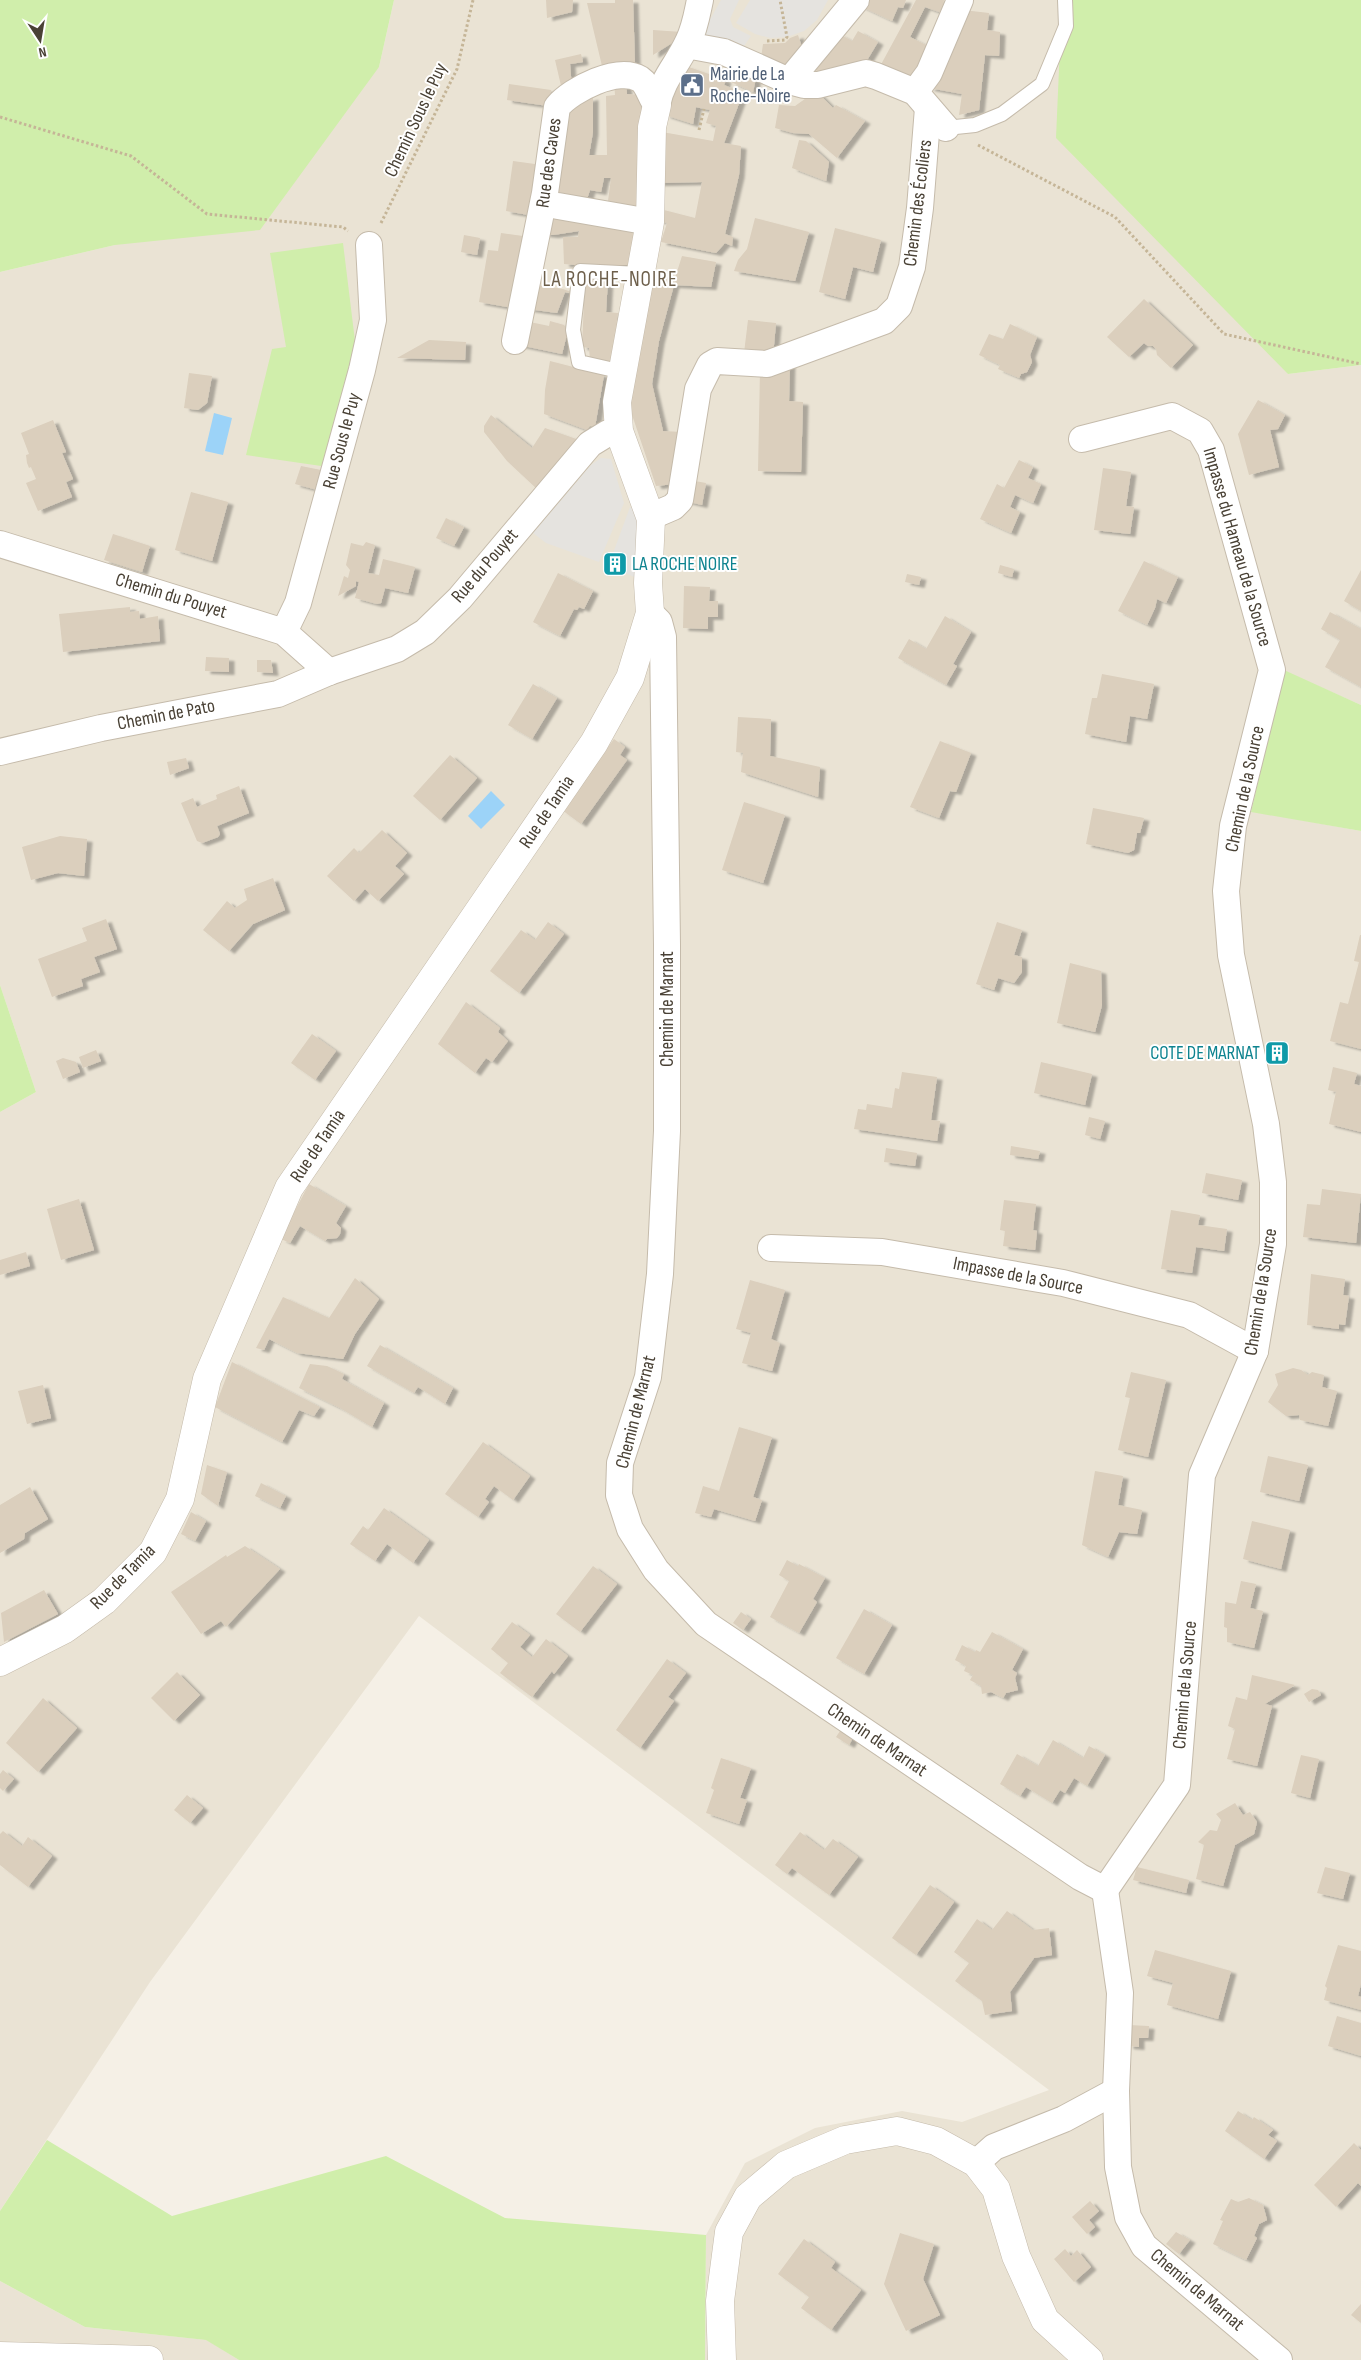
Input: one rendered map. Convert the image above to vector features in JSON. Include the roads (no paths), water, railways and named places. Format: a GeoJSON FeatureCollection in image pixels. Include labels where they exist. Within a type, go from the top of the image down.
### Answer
{"type":"FeatureCollection","features":[{"type":"Feature","properties":{"kind":"street"},"geometry":{"type":"LineString","coordinates":[[650,613],[648,583],[652,519],[619,431],[618,402],[639,274],[650,222],[652,126],[664,81],[694,30],[700,0]]}},
{"type":"Feature","properties":{"kind":"street"},"geometry":{"type":"LineString","coordinates":[[922,100],[929,73],[960,0]]}},
{"type":"Feature","properties":{"kind":"street"},"geometry":{"type":"LineString","coordinates":[[789,81],[852,2]]}},
{"type":"Feature","properties":{"kind":"street"},"geometry":{"type":"LineString","coordinates":[[688,43],[697,47],[724,52],[789,81],[804,85],[818,85],[866,74],[922,100],[946,128]]}},
{"type":"Feature","properties":{"kind":"street","name":"Rue des Caves"},"geometry":{"type":"LineString","coordinates":[[515,341],[546,193],[557,107],[565,97],[613,74],[629,74],[642,80],[657,104]]}},
{"type":"Feature","properties":{"kind":"street","name":"Chemin des Écoliers"},"geometry":{"type":"LineString","coordinates":[[648,509],[659,513],[673,507],[680,500],[698,388],[710,365],[717,361],[767,364],[884,321],[899,306],[912,267],[920,208],[922,100]]}},
{"type":"Feature","properties":{"kind":"street"},"geometry":{"type":"LineString","coordinates":[[558,206],[650,222]]}},
{"type":"Feature","properties":{"kind":"street","name":"Rue Sous le Puy"},"geometry":{"type":"LineString","coordinates":[[284,632],[298,603],[374,320],[369,245]]}},
{"type":"Feature","properties":{"kind":"street","name":"Impasse du Hameau de la Source"},"geometry":{"type":"LineString","coordinates":[[1082,439],[1172,416],[1200,431],[1211,450],[1272,670]]}},
{"type":"Feature","properties":{"kind":"street","name":"Rue du Pouyet"},"geometry":{"type":"LineString","coordinates":[[329,672],[397,649],[425,632],[460,598],[590,444],[608,433],[619,431]]}},
{"type":"Feature","properties":{"kind":"street","name":"Chemin du Pouyet"},"geometry":{"type":"LineString","coordinates":[[0,544],[284,632],[329,672]]}},
{"type":"Feature","properties":{"kind":"street","name":"Rue de Tamia"},"geometry":{"type":"LineString","coordinates":[[0,1662],[65,1629],[104,1601],[153,1552],[180,1499],[207,1379],[289,1188],[594,743],[630,678],[650,613]]}},
{"type":"Feature","properties":{"kind":"street","name":"Chemin de Marnat"},"geometry":{"type":"LineString","coordinates":[[650,613],[659,622],[662,637],[667,945],[666,1131],[660,1274],[648,1377],[620,1463],[619,1495],[630,1529],[656,1570],[706,1624],[1080,1877],[1105,1890],[1120,1993],[1116,2091],[1118,2167],[1128,2217],[1144,2246],[1279,2360]]}},
{"type":"Feature","properties":{"kind":"street","name":"Chemin de la Source"},"geometry":{"type":"LineString","coordinates":[[1105,1890],[1177,1785],[1202,1474],[1255,1350],[1273,1244],[1273,1182],[1266,1124],[1231,955],[1226,891],[1232,826],[1272,670]]}},
{"type":"Feature","properties":{"kind":"street","name":"Chemin de Pato"},"geometry":{"type":"LineString","coordinates":[[0,752],[101,728],[278,694],[329,672]]}},
{"type":"Feature","properties":{"kind":"street","name":"Impasse de la Source"},"geometry":{"type":"LineString","coordinates":[[771,1248],[882,1252],[1063,1282],[1189,1315],[1255,1350]]}},
{"type":"Feature","properties":{"kind":"street"},"geometry":{"type":"LineString","coordinates":[[976,2162],[994,2147],[1064,2119],[1116,2091]]}},
{"type":"Feature","properties":{"kind":"street"},"geometry":{"type":"LineString","coordinates":[[722,2360],[720,2301],[729,2232],[748,2197],[786,2165],[845,2140],[897,2131],[936,2141],[976,2162],[996,2189],[1016,2256],[1045,2320],[1089,2360]]}},
{"type":"Feature","properties":{"kind":"street"},"geometry":{"type":"LineString","coordinates":[[0,2356],[149,2360]]}},
{"type":"Feature","properties":{"kind":"lane"},"geometry":{"type":"LineString","coordinates":[[946,128],[975,125],[1002,114],[1042,84],[1066,26],[1065,0]]}},
{"type":"Feature","properties":{"kind":"lane"},"geometry":{"type":"LineString","coordinates":[[623,372],[579,362],[573,330],[580,271],[639,274]]}},
{"type":"Feature","properties":{"kind":"water"},"geometry":{"type":"Polygon","coordinates":[[[214,413],[232,418],[223,455],[205,451],[214,413]]]}},
{"type":"Feature","properties":{"kind":"water"},"geometry":{"type":"Polygon","coordinates":[[[491,791],[505,805],[481,829],[468,816],[491,791]]]}},
{"type":"Feature","properties":{"kind":"place","name":"Mairie de La Roche-Noire"},"geometry":{"type":"Point","coordinates":[692,85]}},
{"type":"Feature","properties":{"kind":"place","name":"LA ROCHE NOIRE"},"geometry":{"type":"Point","coordinates":[615,564]}},
{"type":"Feature","properties":{"kind":"place","name":"COTE DE MARNAT"},"geometry":{"type":"Point","coordinates":[1277,1053]}},
{"type":"Feature","properties":{"kind":"district","name":"LA ROCHE-NOIRE"},"geometry":{"type":"Point","coordinates":[610,279]}}]}
